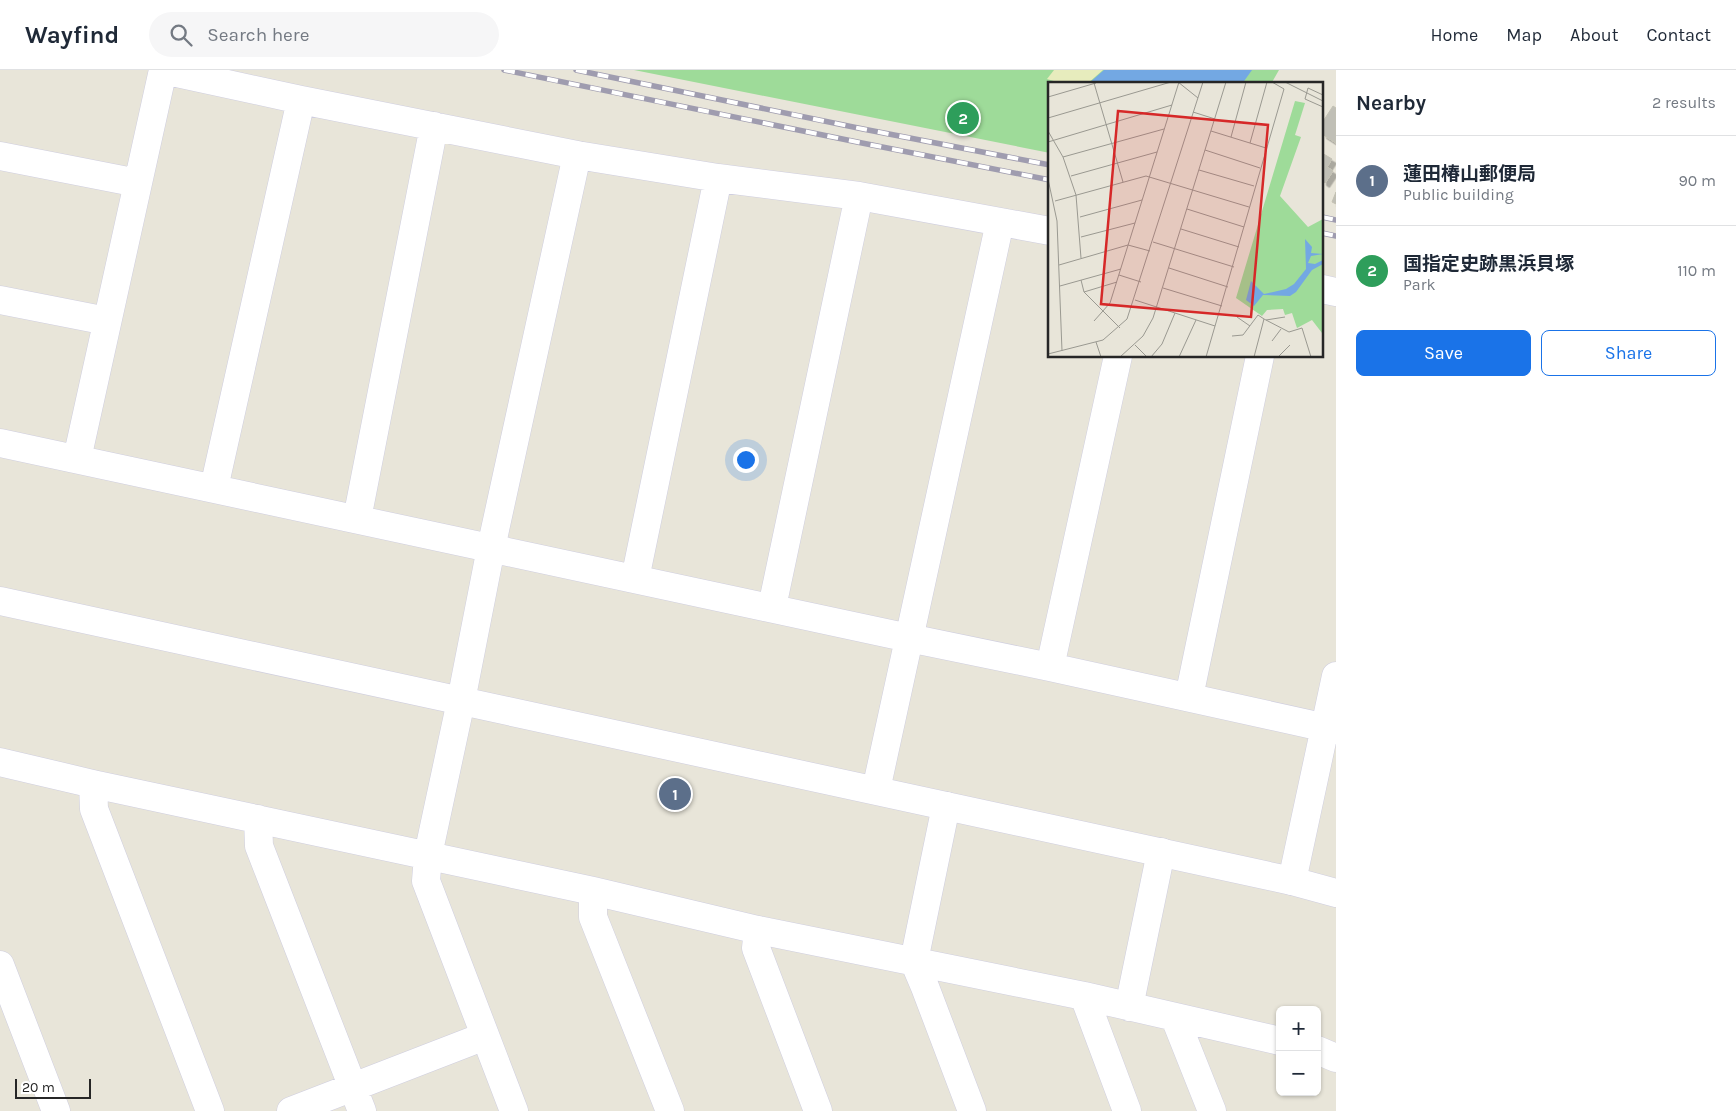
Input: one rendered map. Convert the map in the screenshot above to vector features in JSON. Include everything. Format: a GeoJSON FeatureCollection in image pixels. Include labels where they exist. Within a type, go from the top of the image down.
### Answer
{"type":"FeatureCollection","features":[{"type":"Feature","properties":{"kind":"street"},"geometry":{"type":"LineString","coordinates":[[77,460],[163,70],[301,100],[577,155],[718,178],[859,196],[1048,231]]}},
{"type":"Feature","properties":{"kind":"street"},"geometry":{"type":"LineString","coordinates":[[214,488],[301,100]]}},
{"type":"Feature","properties":{"kind":"street"},"geometry":{"type":"LineString","coordinates":[[357,519],[434,126]]}},
{"type":"Feature","properties":{"kind":"street"},"geometry":{"type":"LineString","coordinates":[[514,1111],[426,881],[428,855],[491,548],[577,155]]}},
{"type":"Feature","properties":{"kind":"street"},"geometry":{"type":"LineString","coordinates":[[0,156],[138,183]]}},
{"type":"Feature","properties":{"kind":"street"},"geometry":{"type":"LineString","coordinates":[[635,579],[718,178]]}},
{"type":"Feature","properties":{"kind":"street"},"geometry":{"type":"LineString","coordinates":[[772,608],[859,196]]}},
{"type":"Feature","properties":{"kind":"street"},"geometry":{"type":"LineString","coordinates":[[876,790],[1000,222]]}},
{"type":"Feature","properties":{"kind":"street"},"geometry":{"type":"LineString","coordinates":[[0,300],[107,321]]}},
{"type":"Feature","properties":{"kind":"street"},"geometry":{"type":"LineString","coordinates":[[1050,667],[1118,358]]}},
{"type":"Feature","properties":{"kind":"street"},"geometry":{"type":"LineString","coordinates":[[1189,697],[1260,358]]}},
{"type":"Feature","properties":{"kind":"street"},"geometry":{"type":"LineString","coordinates":[[0,443],[1050,667],[1331,729]]}},
{"type":"Feature","properties":{"kind":"street"},"geometry":{"type":"LineString","coordinates":[[0,601],[876,790],[1336,892]]}},
{"type":"Feature","properties":{"kind":"street"},"geometry":{"type":"LineString","coordinates":[[1292,881],[1331,729],[1336,676]]}},
{"type":"Feature","properties":{"kind":"street"},"geometry":{"type":"LineString","coordinates":[[0,762],[93,784],[593,891],[758,930],[1084,996],[1276,1040]]}},
{"type":"Feature","properties":{"kind":"street"},"geometry":{"type":"LineString","coordinates":[[93,784],[94,809],[210,1111]]}},
{"type":"Feature","properties":{"kind":"street"},"geometry":{"type":"LineString","coordinates":[[946,806],[914,961],[972,1111]]}},
{"type":"Feature","properties":{"kind":"street"},"geometry":{"type":"LineString","coordinates":[[258,819],[259,846],[357,1099]]}},
{"type":"Feature","properties":{"kind":"street"},"geometry":{"type":"LineString","coordinates":[[1129,1007],[1160,852]]}},
{"type":"Feature","properties":{"kind":"street"},"geometry":{"type":"LineString","coordinates":[[593,891],[593,917],[670,1111]]}},
{"type":"Feature","properties":{"kind":"street"},"geometry":{"type":"LineString","coordinates":[[758,930],[756,948],[818,1111]]}},
{"type":"Feature","properties":{"kind":"street"},"geometry":{"type":"LineString","coordinates":[[0,965],[56,1111]]}},
{"type":"Feature","properties":{"kind":"street"},"geometry":{"type":"LineString","coordinates":[[1084,996],[1127,1111]]}},
{"type":"Feature","properties":{"kind":"street"},"geometry":{"type":"LineString","coordinates":[[1175,1018],[1212,1111]]}},
{"type":"Feature","properties":{"kind":"street"},"geometry":{"type":"LineString","coordinates":[[291,1111],[357,1099],[485,1036]]}},
{"type":"Feature","properties":{"kind":"street"},"geometry":{"type":"LineString","coordinates":[[1321,1051],[1336,1058]]}},
{"type":"Feature","properties":{"kind":"green space"},"geometry":{"type":"Polygon","coordinates":[[[634,70],[1279,70],[1272,82],[1048,82],[1048,153],[634,70]]]}},
{"type":"Feature","properties":{"kind":"sand"},"geometry":{"type":"Polygon","coordinates":[[[1054,70],[1103,70],[1089,82],[1057,82],[1047,79],[1054,70]]]}},
{"type":"Feature","properties":{"kind":"water"},"geometry":{"type":"Polygon","coordinates":[[[1104,70],[1252,70],[1243,82],[1090,82],[1104,70]]]}},
{"type":"Feature","properties":{"kind":"building"},"geometry":{"type":"Polygon","coordinates":[[[1333,106],[1336,108],[1336,143],[1324,135],[1324,120],[1333,106]]]}},
{"type":"Feature","properties":{"kind":"building"},"geometry":{"type":"Polygon","coordinates":[[[1324,154],[1332,159],[1327,167],[1333,171],[1325,183],[1324,154]]]}},
{"type":"Feature","properties":{"kind":"building"},"geometry":{"type":"Polygon","coordinates":[[[1336,192],[1336,204],[1332,202],[1336,192]]]}},
{"type":"Feature","properties":{"kind":"railway"},"geometry":{"type":"LineString","coordinates":[[504,70],[1048,180]]}},
{"type":"Feature","properties":{"kind":"railway"},"geometry":{"type":"LineString","coordinates":[[576,70],[1048,165]]}},
{"type":"Feature","properties":{"kind":"railway"},"geometry":{"type":"LineString","coordinates":[[1324,217],[1336,220]]}},
{"type":"Feature","properties":{"kind":"railway"},"geometry":{"type":"LineString","coordinates":[[1324,233],[1336,236]]}},
{"type":"Feature","properties":{"kind":"place","name":"国指定史跡黒浜貝塚"},"geometry":{"type":"Point","coordinates":[963,118]}},
{"type":"Feature","properties":{"kind":"place","name":"蓮田椿山郵便局"},"geometry":{"type":"Point","coordinates":[675,794]}}]}
